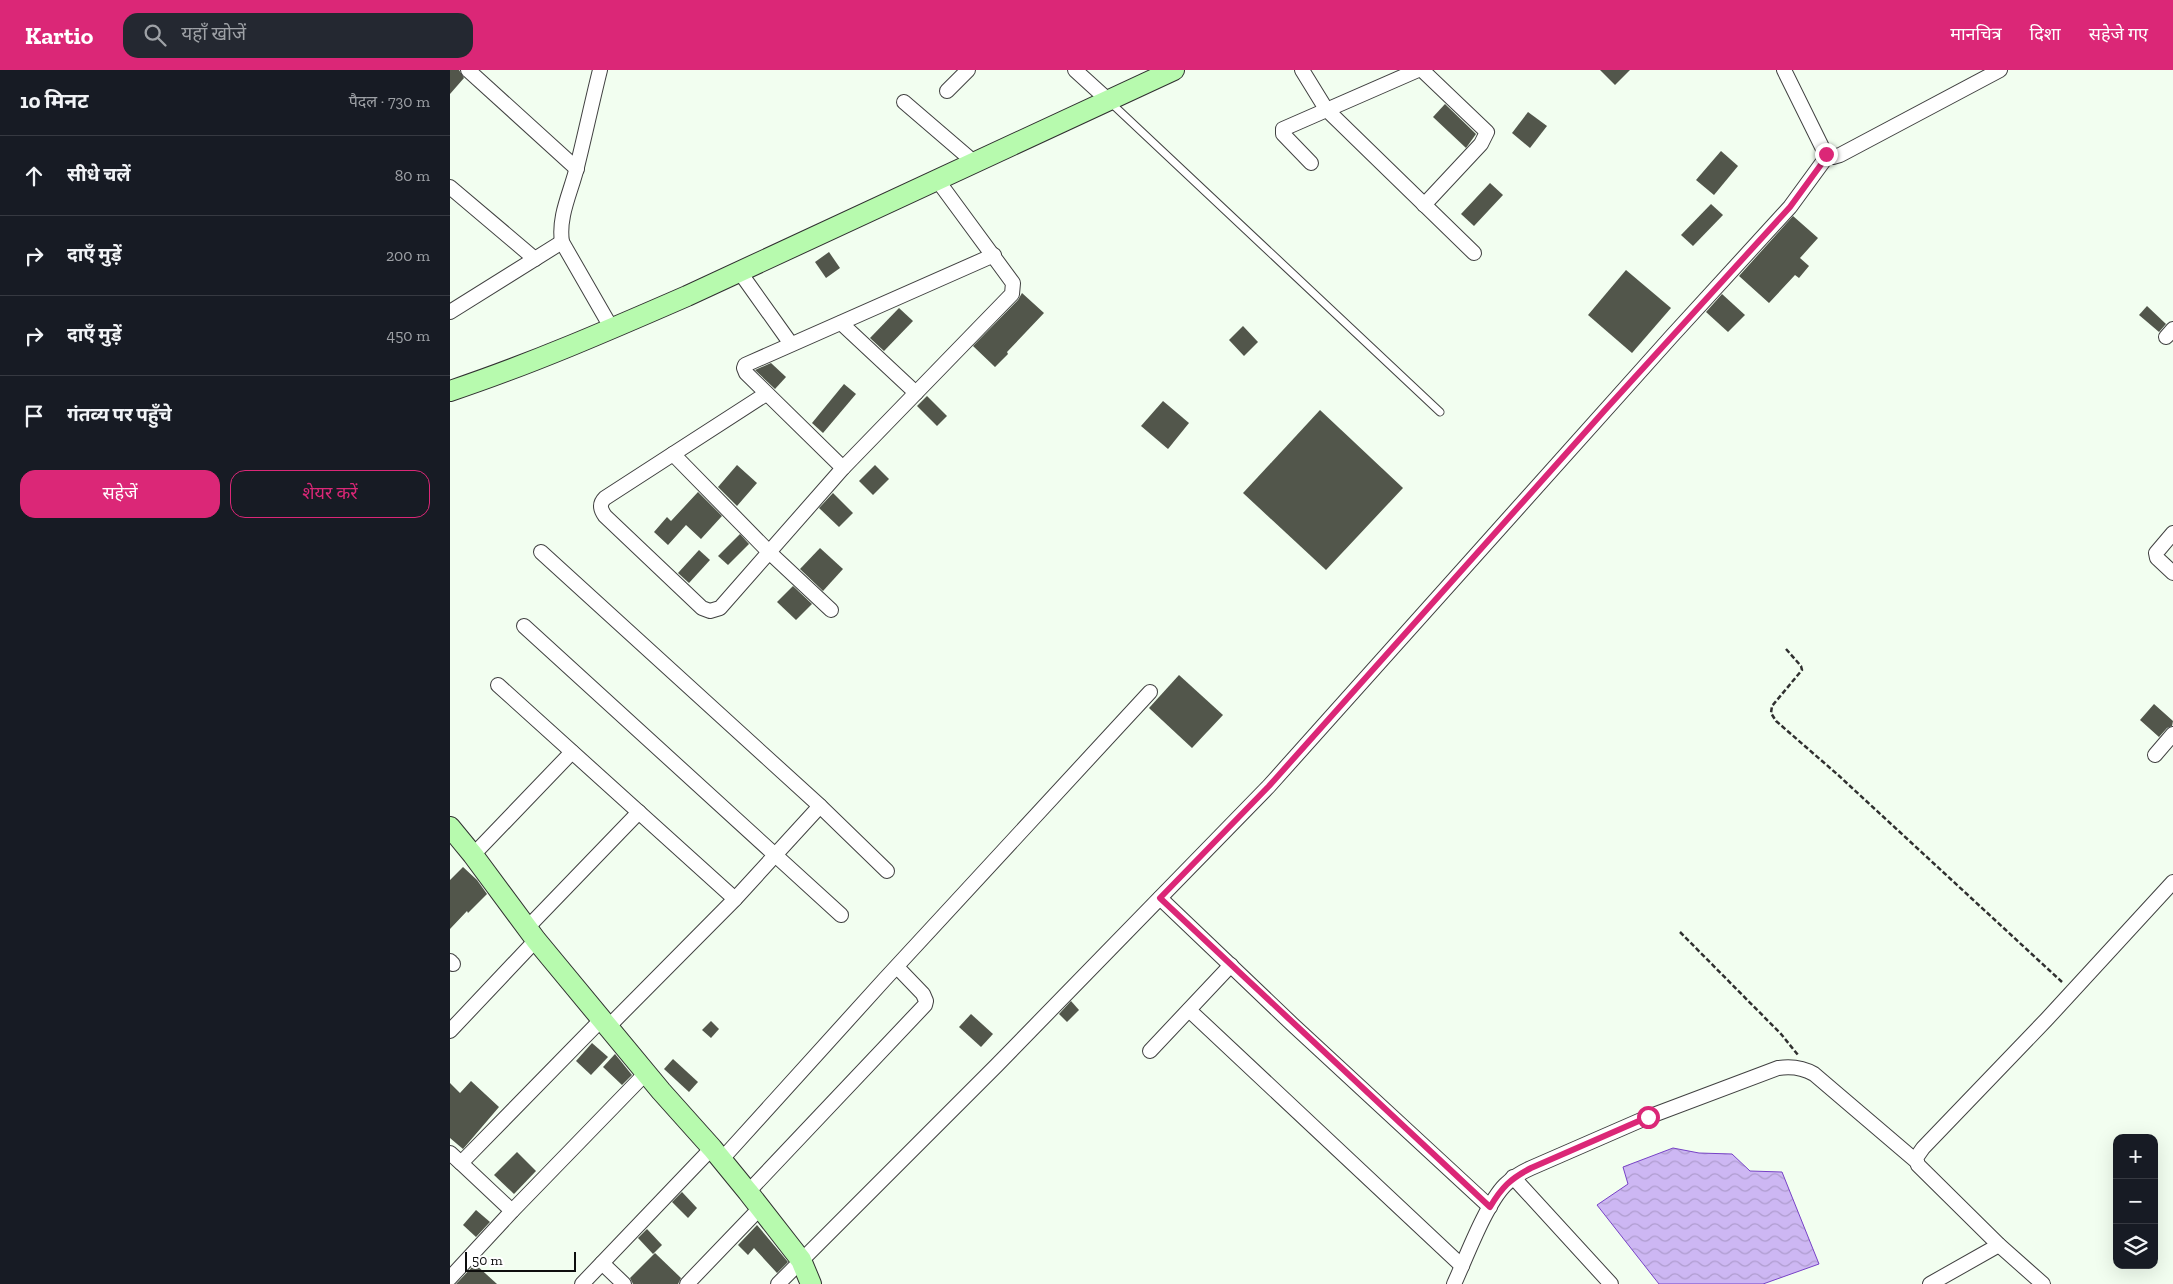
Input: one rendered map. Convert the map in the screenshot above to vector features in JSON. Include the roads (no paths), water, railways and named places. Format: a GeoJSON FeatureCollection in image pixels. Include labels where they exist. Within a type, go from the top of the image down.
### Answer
{"type":"FeatureCollection","features":[{"type":"Feature","properties":{"kind":"street"},"geometry":{"type":"LineString","coordinates":[[468,70],[577,169]]}},
{"type":"Feature","properties":{"kind":"street"},"geometry":{"type":"LineString","coordinates":[[600,70],[577,169],[562,219],[562,242],[612,329]]}},
{"type":"Feature","properties":{"kind":"street"},"geometry":{"type":"LineString","coordinates":[[948,91],[968,70]]}},
{"type":"Feature","properties":{"kind":"street"},"geometry":{"type":"LineString","coordinates":[[1076,70],[1109,101]]}},
{"type":"Feature","properties":{"kind":"street"},"geometry":{"type":"LineString","coordinates":[[450,391],[495,376],[612,329],[938,181],[1174,70]]}},
{"type":"Feature","properties":{"kind":"street"},"geometry":{"type":"LineString","coordinates":[[1302,70],[1326,110],[1474,253]]}},
{"type":"Feature","properties":{"kind":"street"},"geometry":{"type":"LineString","coordinates":[[1311,163],[1285,136],[1282,130],[1418,70]]}},
{"type":"Feature","properties":{"kind":"street"},"geometry":{"type":"LineString","coordinates":[[1422,70],[1487,132],[1481,144],[1424,204]]}},
{"type":"Feature","properties":{"kind":"street"},"geometry":{"type":"LineString","coordinates":[[1784,70],[1828,155],[1833,157],[2000,70]]}},
{"type":"Feature","properties":{"kind":"street"},"geometry":{"type":"LineString","coordinates":[[904,102],[975,163]]}},
{"type":"Feature","properties":{"kind":"street"},"geometry":{"type":"LineString","coordinates":[[778,1284],[996,1066],[1269,786],[1605,410],[1790,207],[1828,155]]}},
{"type":"Feature","properties":{"kind":"street"},"geometry":{"type":"LineString","coordinates":[[766,394],[605,498],[601,506],[605,516],[702,608],[710,611],[720,608],[843,468],[1012,294],[1012,283],[938,181]]}},
{"type":"Feature","properties":{"kind":"street"},"geometry":{"type":"LineString","coordinates":[[450,187],[535,259]]}},
{"type":"Feature","properties":{"kind":"street"},"geometry":{"type":"LineString","coordinates":[[451,311],[562,242]]}},
{"type":"Feature","properties":{"kind":"street"},"geometry":{"type":"LineString","coordinates":[[843,468],[766,394],[746,372],[744,368],[747,363],[994,256]]}},
{"type":"Feature","properties":{"kind":"street"},"geometry":{"type":"LineString","coordinates":[[739,272],[791,344]]}},
{"type":"Feature","properties":{"kind":"street"},"geometry":{"type":"LineString","coordinates":[[841,322],[916,393]]}},
{"type":"Feature","properties":{"kind":"street"},"geometry":{"type":"LineString","coordinates":[[673,454],[769,552],[831,610]]}},
{"type":"Feature","properties":{"kind":"street"},"geometry":{"type":"LineString","coordinates":[[2173,534],[2156,553],[2157,558],[2173,573]]}},
{"type":"Feature","properties":{"kind":"street"},"geometry":{"type":"LineString","coordinates":[[541,552],[820,806],[888,871]]}},
{"type":"Feature","properties":{"kind":"street"},"geometry":{"type":"LineString","coordinates":[[524,626],[841,915]]}},
{"type":"Feature","properties":{"kind":"street"},"geometry":{"type":"LineString","coordinates":[[498,685],[735,899]]}},
{"type":"Feature","properties":{"kind":"street"},"geometry":{"type":"LineString","coordinates":[[582,1284],[717,1153],[897,966],[1150,692]]}},
{"type":"Feature","properties":{"kind":"street"},"geometry":{"type":"LineString","coordinates":[[2155,755],[2173,734]]}},
{"type":"Feature","properties":{"kind":"street"},"geometry":{"type":"LineString","coordinates":[[473,855],[572,752]]}},
{"type":"Feature","properties":{"kind":"street"},"geometry":{"type":"LineString","coordinates":[[461,1163],[735,899],[820,806]]}},
{"type":"Feature","properties":{"kind":"street"},"geometry":{"type":"LineString","coordinates":[[450,1031],[639,812]]}},
{"type":"Feature","properties":{"kind":"street"},"geometry":{"type":"LineString","coordinates":[[450,827],[532,934],[646,1073],[717,1153],[801,1260],[811,1284]]}},
{"type":"Feature","properties":{"kind":"street"},"geometry":{"type":"LineString","coordinates":[[1916,1161],[1924,1148],[2173,882]]}},
{"type":"Feature","properties":{"kind":"street"},"geometry":{"type":"LineString","coordinates":[[1160,898],[1490,1207]]}},
{"type":"Feature","properties":{"kind":"street"},"geometry":{"type":"LineString","coordinates":[[1150,1051],[1231,965]]}},
{"type":"Feature","properties":{"kind":"street"},"geometry":{"type":"LineString","coordinates":[[687,1284],[754,1200],[924,1005],[926,1000],[923,994],[897,966]]}},
{"type":"Feature","properties":{"kind":"street"},"geometry":{"type":"LineString","coordinates":[[1189,1010],[1462,1266]]}},
{"type":"Feature","properties":{"kind":"street"},"geometry":{"type":"LineString","coordinates":[[1454,1284],[1490,1207],[1501,1189],[1513,1177],[1648,1117],[1787,1066],[1802,1068],[1826,1083],[1916,1161],[1999,1245],[2043,1284]]}},
{"type":"Feature","properties":{"kind":"street"},"geometry":{"type":"LineString","coordinates":[[455,1284],[450,1279],[512,1211],[646,1073]]}},
{"type":"Feature","properties":{"kind":"street"},"geometry":{"type":"LineString","coordinates":[[450,1153],[512,1211]]}},
{"type":"Feature","properties":{"kind":"street"},"geometry":{"type":"LineString","coordinates":[[1513,1177],[1611,1284]]}},
{"type":"Feature","properties":{"kind":"street"},"geometry":{"type":"LineString","coordinates":[[1930,1284],[1999,1245]]}},
{"type":"Feature","properties":{"kind":"street"},"geometry":{"type":"LineString","coordinates":[[602,1263],[624,1284]]}},
{"type":"Feature","properties":{"kind":"lane"},"geometry":{"type":"LineString","coordinates":[[1109,101],[1440,412]]}},
{"type":"Feature","properties":{"kind":"water"},"geometry":{"type":"Polygon","coordinates":[[[1673,1148],[1699,1153],[1732,1154],[1750,1171],[1782,1172],[1819,1264],[1763,1284],[1659,1284],[1597,1205],[1628,1184],[1623,1167],[1673,1148]]]}}]}
